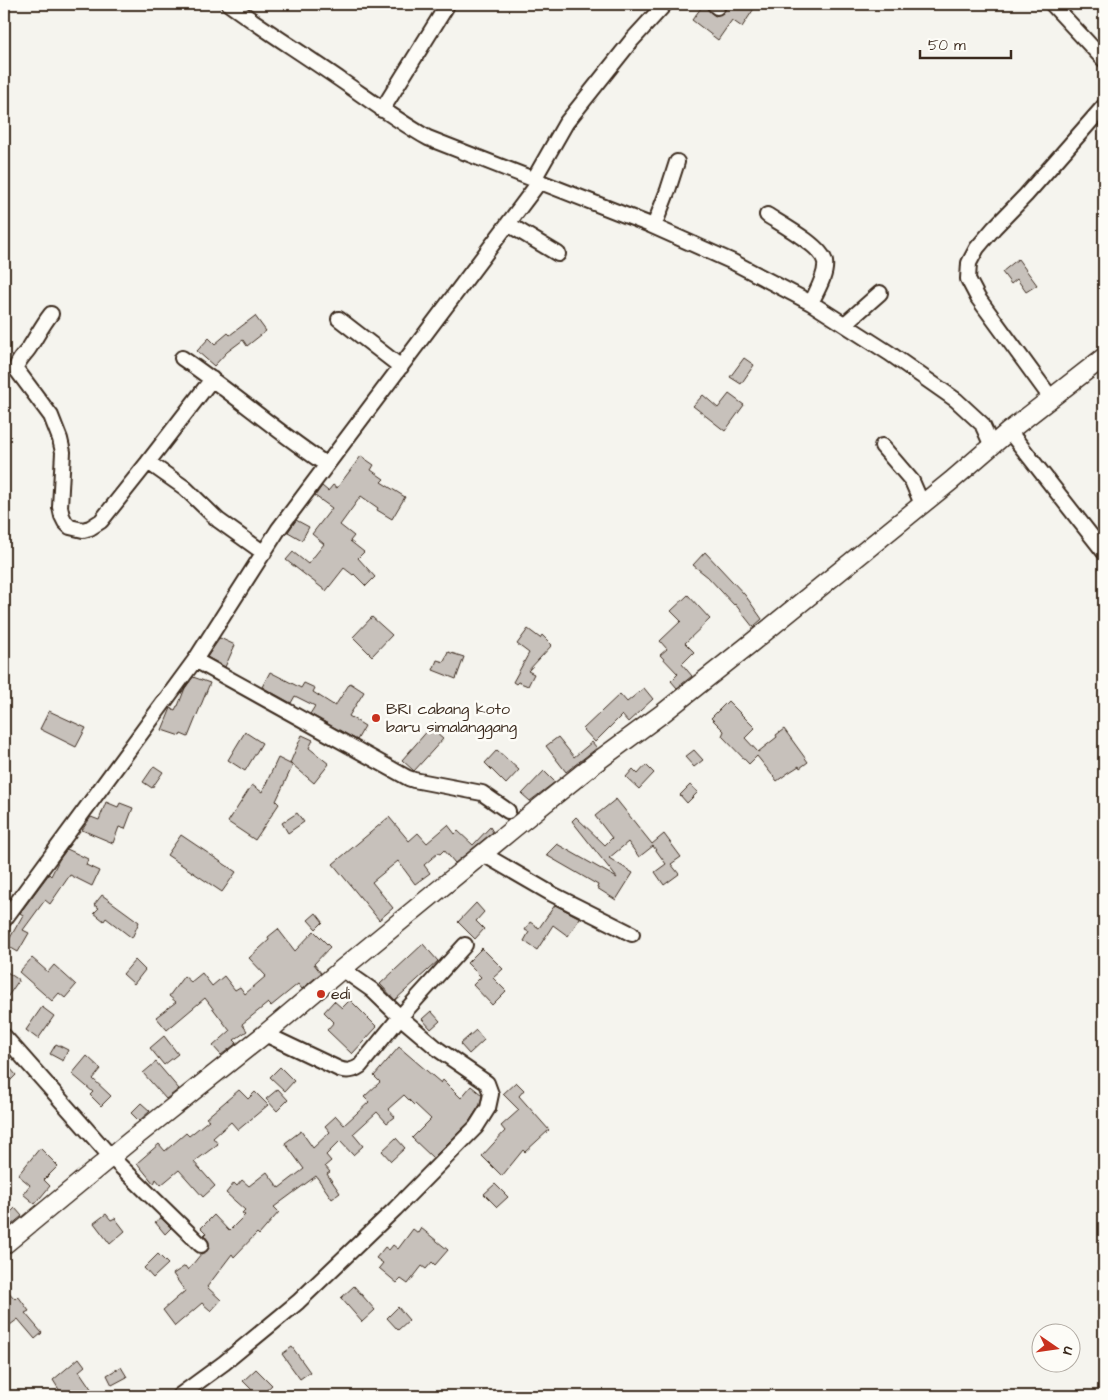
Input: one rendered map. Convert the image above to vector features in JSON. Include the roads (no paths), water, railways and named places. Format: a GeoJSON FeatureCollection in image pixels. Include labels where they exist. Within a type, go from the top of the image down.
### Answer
{"type":"FeatureCollection","features":[{"type":"Feature","properties":{"kind":"main road"},"geometry":{"type":"LineString","coordinates":[[4,1246],[483,854],[511,818],[595,763],[699,684],[922,504],[1009,431],[1104,357]]}},
{"type":"Feature","properties":{"kind":"street"},"geometry":{"type":"LineString","coordinates":[[229,4],[382,110],[428,138],[654,226],[732,262],[811,303],[956,400],[982,424],[992,446]]}},
{"type":"Feature","properties":{"kind":"street"},"geometry":{"type":"LineString","coordinates":[[382,110],[446,7],[446,4]]}},
{"type":"Feature","properties":{"kind":"street"},"geometry":{"type":"LineString","coordinates":[[4,920],[195,660],[278,530],[508,224],[537,180],[549,151],[566,123],[632,40],[665,4]]}},
{"type":"Feature","properties":{"kind":"street"},"geometry":{"type":"LineString","coordinates":[[1052,4],[1104,60]]}},
{"type":"Feature","properties":{"kind":"street"},"geometry":{"type":"LineString","coordinates":[[1051,398],[978,298],[968,279],[969,263],[977,248],[994,228],[1104,106]]}},
{"type":"Feature","properties":{"kind":"street"},"geometry":{"type":"LineString","coordinates":[[654,226],[668,190],[676,162]]}},
{"type":"Feature","properties":{"kind":"street"},"geometry":{"type":"LineString","coordinates":[[767,215],[811,244],[823,257],[824,268],[821,281],[811,303]]}},
{"type":"Feature","properties":{"kind":"street"},"geometry":{"type":"LineString","coordinates":[[508,224],[558,254]]}},
{"type":"Feature","properties":{"kind":"street"},"geometry":{"type":"LineString","coordinates":[[845,324],[880,292]]}},
{"type":"Feature","properties":{"kind":"street"},"geometry":{"type":"LineString","coordinates":[[52,314],[43,323],[31,346],[17,364],[16,369],[51,416],[60,439],[63,452],[60,508],[65,522],[70,527],[83,530],[90,528],[101,520],[212,379]]}},
{"type":"Feature","properties":{"kind":"street"},"geometry":{"type":"LineString","coordinates":[[339,319],[401,366]]}},
{"type":"Feature","properties":{"kind":"street"},"geometry":{"type":"LineString","coordinates":[[182,358],[252,409],[292,442],[326,465]]}},
{"type":"Feature","properties":{"kind":"street"},"geometry":{"type":"LineString","coordinates":[[1009,431],[1104,552]]}},
{"type":"Feature","properties":{"kind":"street"},"geometry":{"type":"LineString","coordinates":[[882,446],[912,481],[922,504]]}},
{"type":"Feature","properties":{"kind":"street"},"geometry":{"type":"LineString","coordinates":[[148,462],[185,488],[218,520],[264,553]]}},
{"type":"Feature","properties":{"kind":"street"},"geometry":{"type":"LineString","coordinates":[[195,660],[408,778],[482,793],[511,818]]}},
{"type":"Feature","properties":{"kind":"street"},"geometry":{"type":"LineString","coordinates":[[483,854],[552,894],[632,934]]}},
{"type":"Feature","properties":{"kind":"street"},"geometry":{"type":"LineString","coordinates":[[265,1034],[339,1069],[349,1071],[360,1066],[400,1017],[465,945]]}},
{"type":"Feature","properties":{"kind":"street"},"geometry":{"type":"LineString","coordinates":[[179,1396],[224,1363],[305,1295],[470,1134],[488,1108],[491,1094],[487,1083],[438,1050],[372,990],[342,968]]}},
{"type":"Feature","properties":{"kind":"street"},"geometry":{"type":"LineString","coordinates":[[4,1036],[111,1157],[201,1245]]}},
{"type":"Feature","properties":{"kind":"place","name":"BRI cabang koto baru simalanggang"},"geometry":{"type":"Point","coordinates":[376,718]}},
{"type":"Feature","properties":{"kind":"place","name":"edi"},"geometry":{"type":"Point","coordinates":[321,994]}}]}
